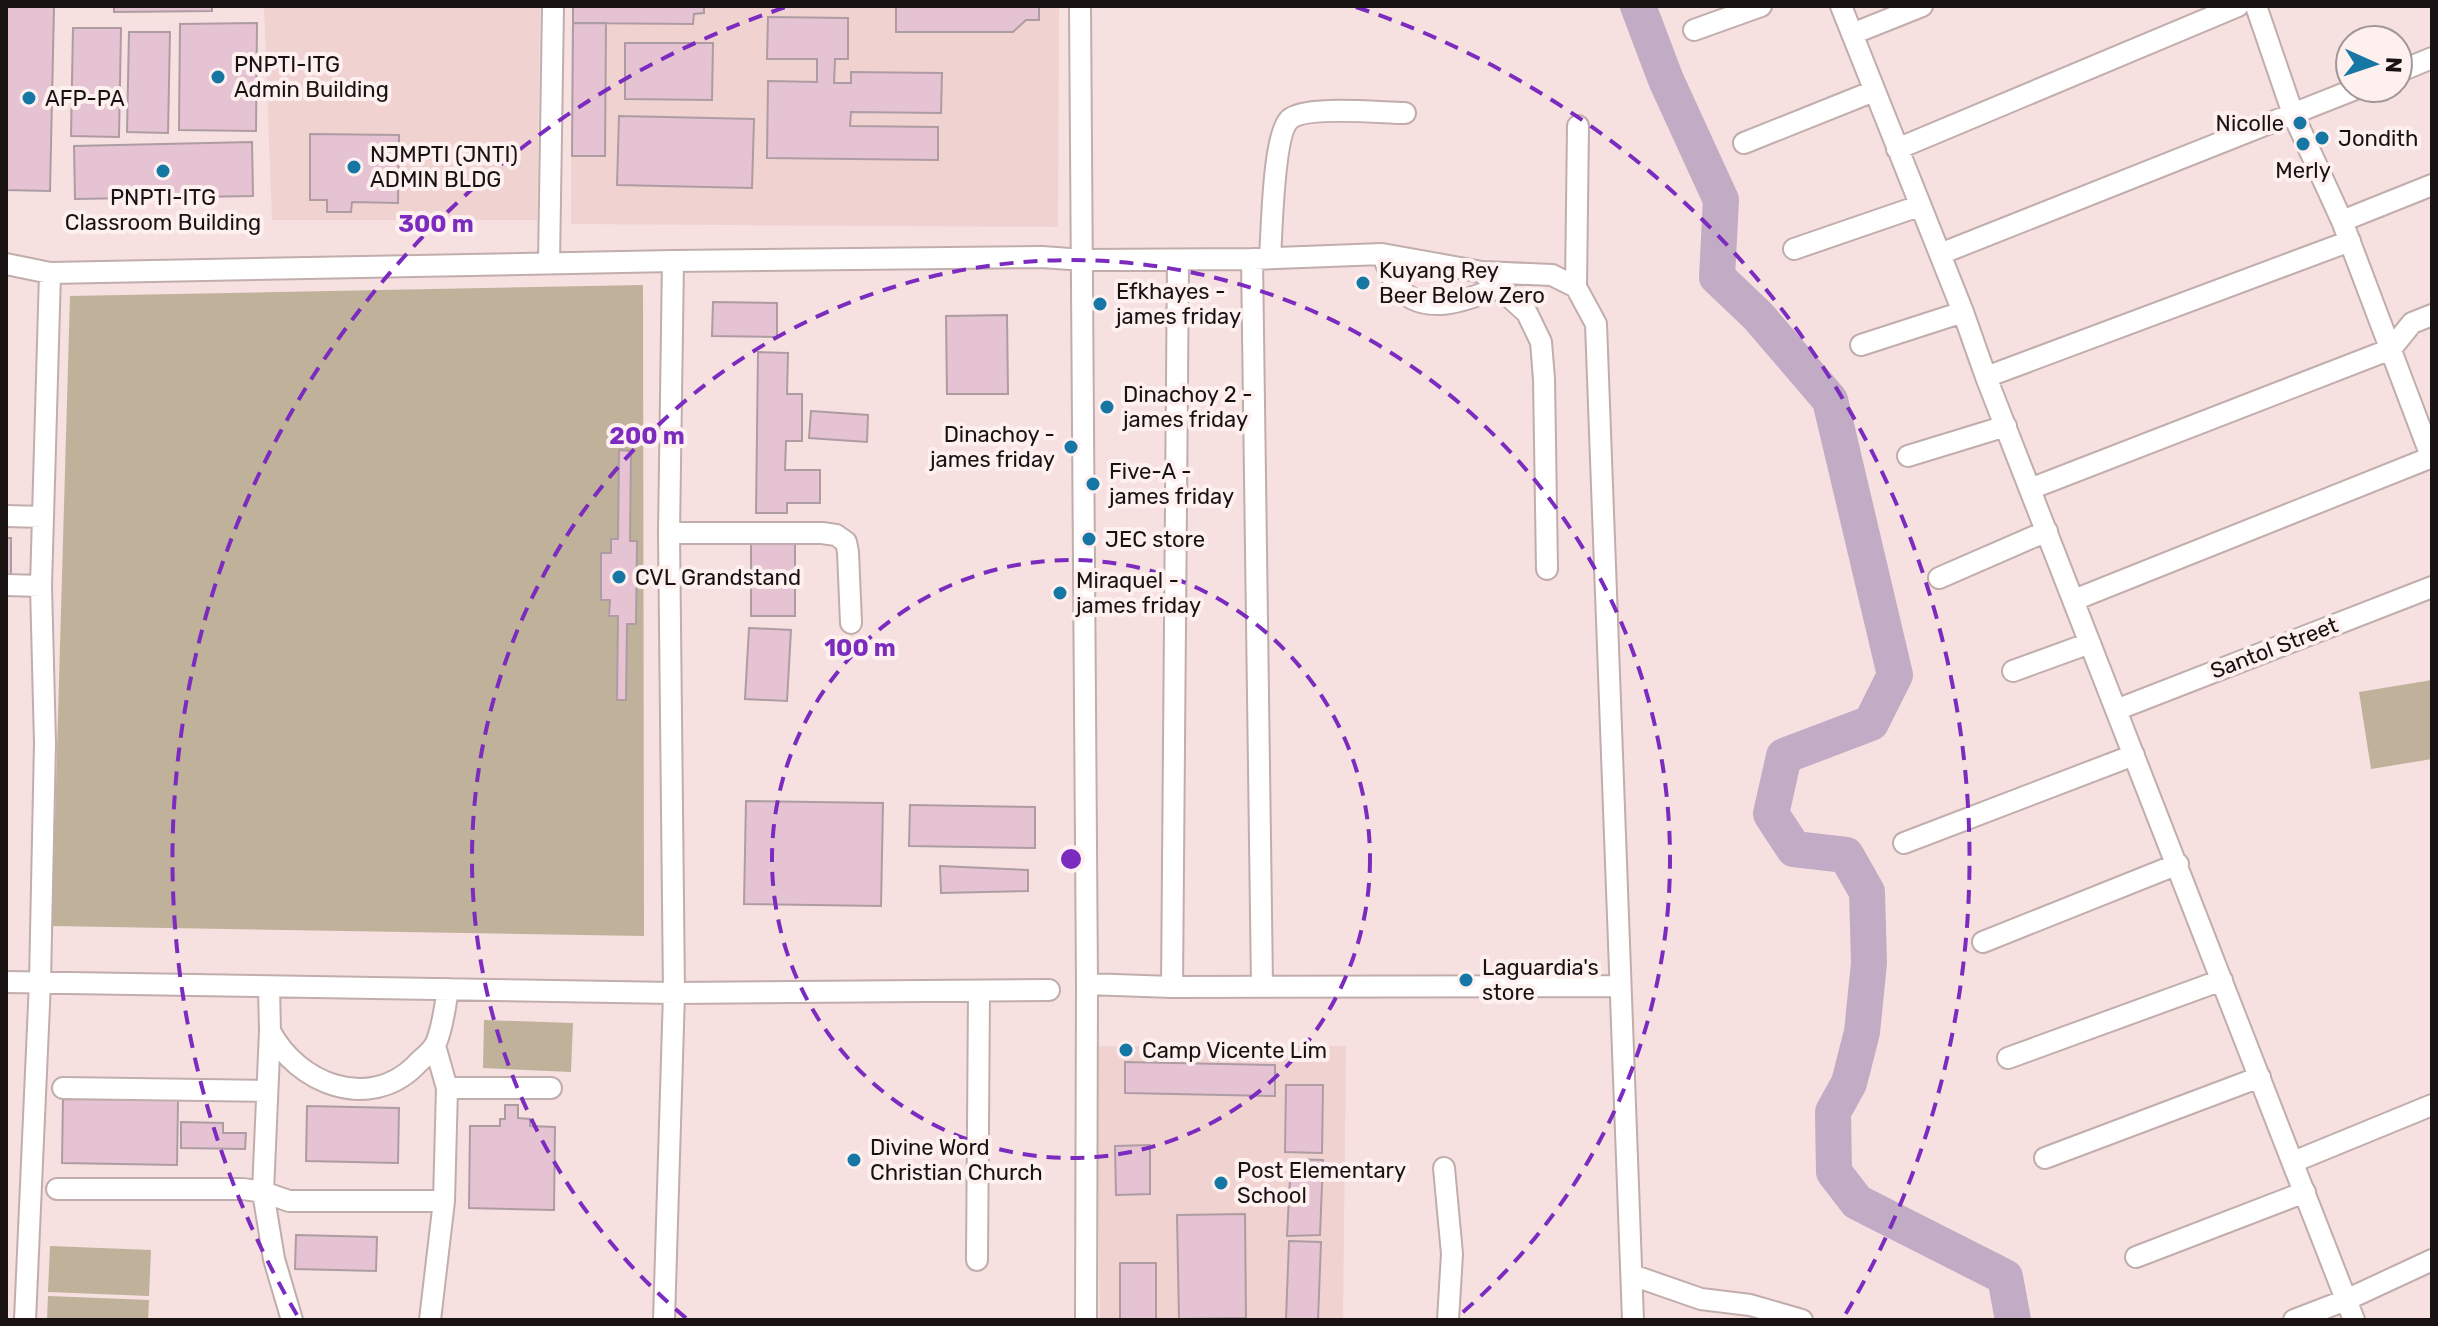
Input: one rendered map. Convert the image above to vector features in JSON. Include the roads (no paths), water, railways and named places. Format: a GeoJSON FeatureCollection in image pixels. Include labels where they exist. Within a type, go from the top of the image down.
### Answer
{"type":"FeatureCollection","features":[{"type":"Feature","properties":{"kind":"street"},"geometry":{"type":"LineString","coordinates":[[549,263],[553,6]]}},
{"type":"Feature","properties":{"kind":"street"},"geometry":{"type":"LineString","coordinates":[[1080,6],[1084,260],[1086,1320]]}},
{"type":"Feature","properties":{"kind":"street"},"geometry":{"type":"LineString","coordinates":[[1694,30],[1761,6]]}},
{"type":"Feature","properties":{"kind":"street"},"geometry":{"type":"LineString","coordinates":[[1841,6],[2350,1310]]}},
{"type":"Feature","properties":{"kind":"street"},"geometry":{"type":"LineString","coordinates":[[1852,34],[1922,6]]}},
{"type":"Feature","properties":{"kind":"street"},"geometry":{"type":"LineString","coordinates":[[1897,149],[2238,6]]}},
{"type":"Feature","properties":{"kind":"street"},"geometry":{"type":"LineString","coordinates":[[2074,600],[2432,458],[2342,221],[2293,114],[2256,6]]}},
{"type":"Feature","properties":{"kind":"street"},"geometry":{"type":"LineString","coordinates":[[1744,143],[1874,91]]}},
{"type":"Feature","properties":{"kind":"street"},"geometry":{"type":"LineString","coordinates":[[1940,254],[2334,98]]}},
{"type":"Feature","properties":{"kind":"street"},"geometry":{"type":"LineString","coordinates":[[1262,985],[1261,258],[1277,154],[1288,120],[1299,114],[1321,111],[1405,113]]}},
{"type":"Feature","properties":{"kind":"street"},"geometry":{"type":"LineString","coordinates":[[1578,126],[1576,287],[1596,324],[1633,1320]]}},
{"type":"Feature","properties":{"kind":"street"},"geometry":{"type":"LineString","coordinates":[[2342,221],[2432,185]]}},
{"type":"Feature","properties":{"kind":"street"},"geometry":{"type":"LineString","coordinates":[[1794,249],[1919,206]]}},
{"type":"Feature","properties":{"kind":"street"},"geometry":{"type":"LineString","coordinates":[[1986,377],[2350,241]]}},
{"type":"Feature","properties":{"kind":"street"},"geometry":{"type":"LineString","coordinates":[[1382,254],[1396,283],[1412,300],[1428,305],[1466,301],[1499,287]]}},
{"type":"Feature","properties":{"kind":"street"},"geometry":{"type":"LineString","coordinates":[[6,264],[50,273],[673,261],[1042,257],[1178,260],[1382,254],[1482,272],[1552,275],[1576,287]]}},
{"type":"Feature","properties":{"kind":"street"},"geometry":{"type":"LineString","coordinates":[[1172,987],[1178,260]]}},
{"type":"Feature","properties":{"kind":"street"},"geometry":{"type":"LineString","coordinates":[[664,1320],[674,993],[669,533],[673,261]]}},
{"type":"Feature","properties":{"kind":"street"},"geometry":{"type":"LineString","coordinates":[[1482,272],[1527,313],[1541,342],[1547,569]]}},
{"type":"Feature","properties":{"kind":"street"},"geometry":{"type":"LineString","coordinates":[[25,1320],[40,982],[45,743],[41,586],[50,273]]}},
{"type":"Feature","properties":{"kind":"street"},"geometry":{"type":"LineString","coordinates":[[1861,345],[1963,312]]}},
{"type":"Feature","properties":{"kind":"street"},"geometry":{"type":"LineString","coordinates":[[2030,489],[2391,349],[2412,323],[2432,315]]}},
{"type":"Feature","properties":{"kind":"street"},"geometry":{"type":"LineString","coordinates":[[1908,456],[2006,426]]}},
{"type":"Feature","properties":{"kind":"street"},"geometry":{"type":"LineString","coordinates":[[6,516],[43,517]]}},
{"type":"Feature","properties":{"kind":"street"},"geometry":{"type":"LineString","coordinates":[[1939,578],[2047,531]]}},
{"type":"Feature","properties":{"kind":"street"},"geometry":{"type":"LineString","coordinates":[[669,533],[836,535],[846,542],[848,552],[851,623]]}},
{"type":"Feature","properties":{"kind":"street"},"geometry":{"type":"LineString","coordinates":[[6,585],[41,586]]}},
{"type":"Feature","properties":{"kind":"street","name":"Santol Street"},"geometry":{"type":"LineString","coordinates":[[2116,710],[2432,587]]}},
{"type":"Feature","properties":{"kind":"street"},"geometry":{"type":"LineString","coordinates":[[2013,671],[2090,643]]}},
{"type":"Feature","properties":{"kind":"street"},"geometry":{"type":"LineString","coordinates":[[1904,843],[2134,755]]}},
{"type":"Feature","properties":{"kind":"street"},"geometry":{"type":"LineString","coordinates":[[1983,942],[2178,864]]}},
{"type":"Feature","properties":{"kind":"street"},"geometry":{"type":"LineString","coordinates":[[2008,1058],[2222,980]]}},
{"type":"Feature","properties":{"kind":"street"},"geometry":{"type":"LineString","coordinates":[[6,982],[674,993],[1049,990]]}},
{"type":"Feature","properties":{"kind":"street"},"geometry":{"type":"LineString","coordinates":[[1087,984],[1172,987],[1619,986]]}},
{"type":"Feature","properties":{"kind":"street"},"geometry":{"type":"LineString","coordinates":[[269,987],[263,1192],[274,1259],[292,1320]]}},
{"type":"Feature","properties":{"kind":"street"},"geometry":{"type":"LineString","coordinates":[[430,1320],[444,1201],[447,1088],[435,1046],[448,989]]}},
{"type":"Feature","properties":{"kind":"street"},"geometry":{"type":"LineString","coordinates":[[977,1260],[979,992]]}},
{"type":"Feature","properties":{"kind":"street"},"geometry":{"type":"LineString","coordinates":[[270,1031],[277,1045],[298,1068],[331,1086],[350,1089],[371,1089],[392,1083],[408,1073],[435,1046]]}},
{"type":"Feature","properties":{"kind":"street"},"geometry":{"type":"LineString","coordinates":[[2045,1158],[2260,1077]]}},
{"type":"Feature","properties":{"kind":"street"},"geometry":{"type":"LineString","coordinates":[[63,1088],[267,1091]]}},
{"type":"Feature","properties":{"kind":"street"},"geometry":{"type":"LineString","coordinates":[[447,1088],[551,1088]]}},
{"type":"Feature","properties":{"kind":"street"},"geometry":{"type":"LineString","coordinates":[[2293,1162],[2432,1105]]}},
{"type":"Feature","properties":{"kind":"street"},"geometry":{"type":"LineString","coordinates":[[1444,1168],[1452,1254],[1448,1320]]}},
{"type":"Feature","properties":{"kind":"street"},"geometry":{"type":"LineString","coordinates":[[57,1189],[243,1189],[289,1201],[444,1201]]}},
{"type":"Feature","properties":{"kind":"street"},"geometry":{"type":"LineString","coordinates":[[2136,1257],[2305,1192]]}},
{"type":"Feature","properties":{"kind":"street"},"geometry":{"type":"LineString","coordinates":[[2294,1320],[2350,1310],[2432,1260]]}},
{"type":"Feature","properties":{"kind":"street"},"geometry":{"type":"LineString","coordinates":[[1632,1275],[1701,1299],[1750,1305],[1802,1320]]}},
{"type":"Feature","properties":{"kind":"waterway"},"geometry":{"type":"LineString","coordinates":[[1638,6],[1666,80],[1721,200],[1717,277],[1758,316],[1830,400],[1895,675],[1871,723],[1784,756],[1771,814],[1794,849],[1846,855],[1867,892],[1869,963],[1862,1032],[1849,1083],[1833,1112],[1834,1172],[1857,1202],[2005,1277],[2013,1320]]}},
{"type":"Feature","properties":{"kind":"place","name":"PNPTI-ITG Admin Building"},"geometry":{"type":"Point","coordinates":[218,77]}},
{"type":"Feature","properties":{"kind":"place","name":"AFP-PA"},"geometry":{"type":"Point","coordinates":[29,98]}},
{"type":"Feature","properties":{"kind":"place","name":"Nicolle"},"geometry":{"type":"Point","coordinates":[2300,123]}},
{"type":"Feature","properties":{"kind":"place","name":"Jondith"},"geometry":{"type":"Point","coordinates":[2322,138]}},
{"type":"Feature","properties":{"kind":"place","name":"Merly"},"geometry":{"type":"Point","coordinates":[2303,144]}},
{"type":"Feature","properties":{"kind":"place","name":"NJMPTI (JNTI) ADMIN BLDG"},"geometry":{"type":"Point","coordinates":[354,167]}},
{"type":"Feature","properties":{"kind":"place","name":"PNPTI-ITG Classroom Building"},"geometry":{"type":"Point","coordinates":[163,171]}},
{"type":"Feature","properties":{"kind":"place","name":"Kuyang Rey Beer Below Zero"},"geometry":{"type":"Point","coordinates":[1363,283]}},
{"type":"Feature","properties":{"kind":"place","name":"Efkhayes - james friday"},"geometry":{"type":"Point","coordinates":[1100,304]}},
{"type":"Feature","properties":{"kind":"place","name":"Dinachoy 2 - james friday"},"geometry":{"type":"Point","coordinates":[1107,407]}},
{"type":"Feature","properties":{"kind":"place","name":"Dinachoy - james friday"},"geometry":{"type":"Point","coordinates":[1071,447]}},
{"type":"Feature","properties":{"kind":"place","name":"Five-A - james friday"},"geometry":{"type":"Point","coordinates":[1093,484]}},
{"type":"Feature","properties":{"kind":"place","name":"JEC store"},"geometry":{"type":"Point","coordinates":[1089,539]}},
{"type":"Feature","properties":{"kind":"place","name":"CVL Grandstand"},"geometry":{"type":"Point","coordinates":[619,577]}},
{"type":"Feature","properties":{"kind":"place","name":"Miraquel - james friday"},"geometry":{"type":"Point","coordinates":[1060,593]}},
{"type":"Feature","properties":{"kind":"place","name":"Laguardia's store"},"geometry":{"type":"Point","coordinates":[1466,980]}},
{"type":"Feature","properties":{"kind":"place","name":"Camp Vicente Lim"},"geometry":{"type":"Point","coordinates":[1126,1050]}},
{"type":"Feature","properties":{"kind":"place","name":"Divine Word Christian Church"},"geometry":{"type":"Point","coordinates":[854,1160]}},
{"type":"Feature","properties":{"kind":"place","name":"Post Elementary School"},"geometry":{"type":"Point","coordinates":[1221,1183]}}]}
